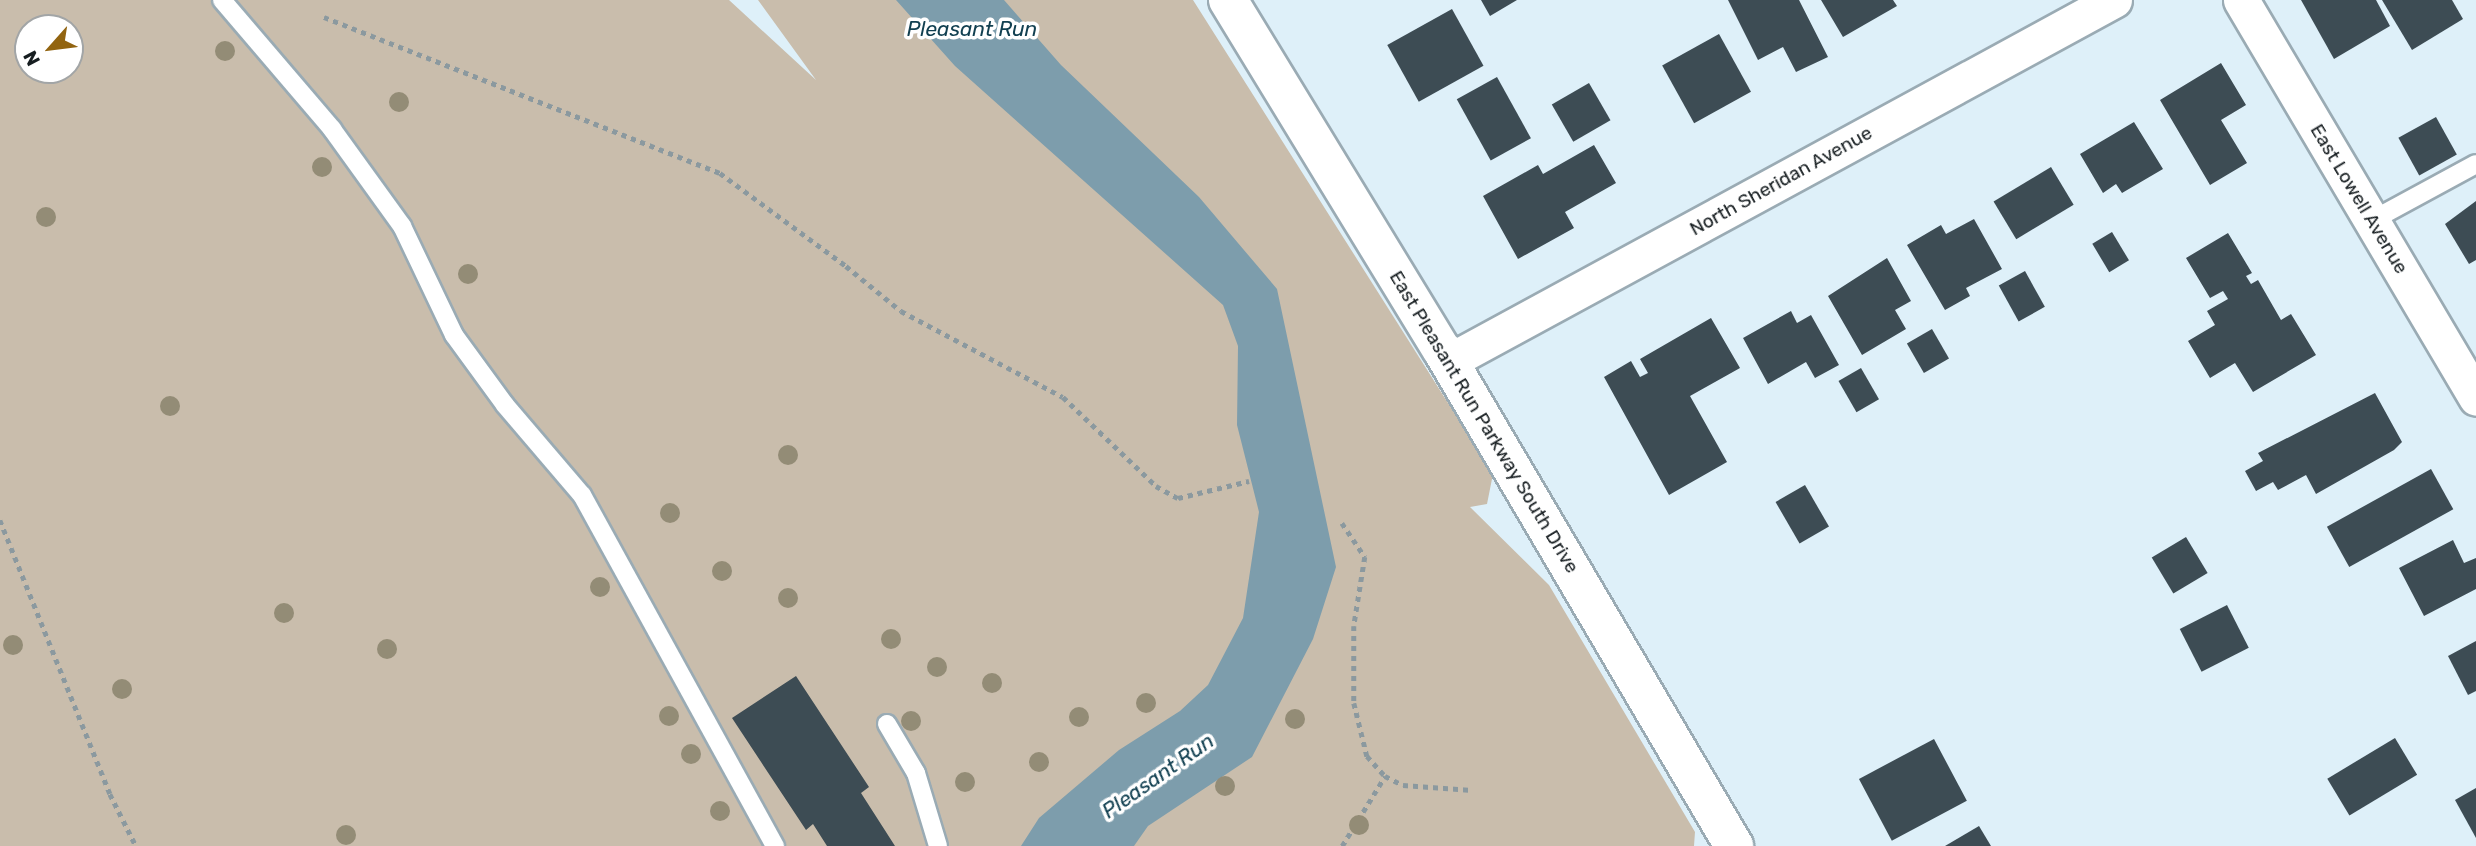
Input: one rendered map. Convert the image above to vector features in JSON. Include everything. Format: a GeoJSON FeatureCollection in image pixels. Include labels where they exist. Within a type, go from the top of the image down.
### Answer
{"type":"FeatureCollection","features":[{"type":"Feature","properties":{"kind":"street","name":"East Pleasant Run Parkway South Drive"},"geometry":{"type":"LineString","coordinates":[[1228,0],[1448,362],[1734,846]]}},
{"type":"Feature","properties":{"kind":"street","name":"North Sheridan Avenue"},"geometry":{"type":"LineString","coordinates":[[1448,362],[2114,0]]}},
{"type":"Feature","properties":{"kind":"street","name":"East Lowell Avenue"},"geometry":{"type":"LineString","coordinates":[[2241,0],[2476,398]]}},
{"type":"Feature","properties":{"kind":"lane"},"geometry":{"type":"LineString","coordinates":[[222,0],[332,128],[402,226],[454,335],[505,405],[582,495],[699,714],[775,846]]}},
{"type":"Feature","properties":{"kind":"lane"},"geometry":{"type":"LineString","coordinates":[[2371,221],[2476,163]]}},
{"type":"Feature","properties":{"kind":"lane"},"geometry":{"type":"LineString","coordinates":[[887,724],[916,773],[938,846]]}},
{"type":"Feature","properties":{"kind":"path"},"geometry":{"type":"LineString","coordinates":[[324,17],[720,173],[846,265],[901,312],[1063,397],[1156,486],[1178,498],[1249,481]]}},
{"type":"Feature","properties":{"kind":"path"},"geometry":{"type":"LineString","coordinates":[[0,520],[110,794],[136,846]]}},
{"type":"Feature","properties":{"kind":"path"},"geometry":{"type":"LineString","coordinates":[[1342,523],[1365,557],[1354,626],[1354,703],[1367,756],[1384,776],[1404,785],[1472,790]]}},
{"type":"Feature","properties":{"kind":"path"},"geometry":{"type":"LineString","coordinates":[[1342,846],[1384,776]]}},
{"type":"Feature","properties":{"kind":"shaded area"},"geometry":{"type":"Polygon","coordinates":[[[0,0],[729,0],[816,80],[758,0],[902,0],[1275,348],[986,0],[1193,0],[1493,474],[1487,504],[1470,507],[1549,585],[1695,832],[1694,846],[0,846],[0,0]]]}},
{"type":"Feature","properties":{"kind":"water","name":"Pleasant Run"},"geometry":{"type":"Polygon","coordinates":[[[896,0],[1004,0],[1061,65],[1199,197],[1277,289],[1336,567],[1313,639],[1252,757],[1148,826],[1134,846],[1021,846],[1039,818],[1119,750],[1180,711],[1208,685],[1243,618],[1259,512],[1237,425],[1238,346],[1223,305],[955,66],[896,0]]]}},
{"type":"Feature","properties":{"kind":"building"},"geometry":{"type":"Polygon","coordinates":[[[1481,0],[1517,0],[1490,16],[1481,0]]]}},
{"type":"Feature","properties":{"kind":"building"},"geometry":{"type":"Polygon","coordinates":[[[1728,0],[1799,0],[1828,57],[1796,72],[1783,47],[1758,60],[1728,0]]]}},
{"type":"Feature","properties":{"kind":"building"},"geometry":{"type":"Polygon","coordinates":[[[1821,0],[1893,0],[1897,6],[1843,37],[1821,0]]]}},
{"type":"Feature","properties":{"kind":"building"},"geometry":{"type":"Polygon","coordinates":[[[2301,0],[2376,0],[2390,26],[2334,59],[2301,0]]]}},
{"type":"Feature","properties":{"kind":"building"},"geometry":{"type":"Polygon","coordinates":[[[2382,0],[2452,0],[2463,19],[2412,50],[2382,0]]]}},
{"type":"Feature","properties":{"kind":"building"},"geometry":{"type":"Polygon","coordinates":[[[1452,9],[1484,66],[1419,102],[1387,45],[1452,9]]]}},
{"type":"Feature","properties":{"kind":"building"},"geometry":{"type":"Polygon","coordinates":[[[1719,34],[1751,92],[1694,123],[1662,66],[1719,34]]]}},
{"type":"Feature","properties":{"kind":"building"},"geometry":{"type":"Polygon","coordinates":[[[2221,63],[2246,105],[2221,120],[2247,163],[2210,185],[2160,100],[2221,63]]]}},
{"type":"Feature","properties":{"kind":"building"},"geometry":{"type":"Polygon","coordinates":[[[1497,77],[1531,138],[1491,161],[1457,99],[1497,77]]]}},
{"type":"Feature","properties":{"kind":"building"},"geometry":{"type":"Polygon","coordinates":[[[1589,83],[1610,120],[1573,142],[1552,104],[1589,83]]]}},
{"type":"Feature","properties":{"kind":"building"},"geometry":{"type":"Polygon","coordinates":[[[2436,117],[2457,155],[2419,175],[2398,138],[2436,117]]]}},
{"type":"Feature","properties":{"kind":"building"},"geometry":{"type":"Polygon","coordinates":[[[2134,122],[2163,169],[2122,193],[2116,184],[2103,193],[2080,154],[2134,122]]]}},
{"type":"Feature","properties":{"kind":"building"},"geometry":{"type":"Polygon","coordinates":[[[1594,145],[1616,183],[1565,212],[1574,228],[1518,259],[1483,196],[1538,165],[1543,174],[1594,145]]]}},
{"type":"Feature","properties":{"kind":"building"},"geometry":{"type":"Polygon","coordinates":[[[2051,167],[2074,205],[2016,239],[1994,202],[2051,167]]]}},
{"type":"Feature","properties":{"kind":"building"},"geometry":{"type":"Polygon","coordinates":[[[2476,201],[2476,260],[2469,264],[2445,224],[2476,201]]]}},
{"type":"Feature","properties":{"kind":"building"},"geometry":{"type":"Polygon","coordinates":[[[1974,219],[2002,269],[1966,288],[1970,296],[1945,310],[1907,245],[1941,225],[1946,234],[1974,219]]]}},
{"type":"Feature","properties":{"kind":"building"},"geometry":{"type":"Polygon","coordinates":[[[2112,232],[2129,260],[2109,272],[2092,244],[2112,232]]]}},
{"type":"Feature","properties":{"kind":"building"},"geometry":{"type":"Polygon","coordinates":[[[2228,233],[2252,273],[2246,276],[2251,284],[2258,280],[2281,320],[2291,314],[2316,355],[2253,392],[2235,363],[2210,378],[2188,341],[2215,325],[2207,311],[2228,299],[2223,291],[2210,298],[2186,258],[2228,233]]]}},
{"type":"Feature","properties":{"kind":"building"},"geometry":{"type":"Polygon","coordinates":[[[1887,258],[1911,301],[1895,310],[1906,329],[1862,355],[1828,296],[1887,258]]]}},
{"type":"Feature","properties":{"kind":"building"},"geometry":{"type":"Polygon","coordinates":[[[2025,271],[2045,307],[2019,321],[1999,286],[2025,271]]]}},
{"type":"Feature","properties":{"kind":"building"},"geometry":{"type":"Polygon","coordinates":[[[1791,311],[1797,323],[1811,315],[1839,365],[1815,378],[1806,362],[1768,384],[1743,338],[1791,311]]]}},
{"type":"Feature","properties":{"kind":"building"},"geometry":{"type":"Polygon","coordinates":[[[1711,318],[1740,368],[1690,396],[1727,462],[1669,495],[1604,377],[1631,361],[1640,377],[1648,373],[1640,359],[1711,318]]]}},
{"type":"Feature","properties":{"kind":"building"},"geometry":{"type":"Polygon","coordinates":[[[1932,329],[1949,358],[1924,373],[1907,344],[1932,329]]]}},
{"type":"Feature","properties":{"kind":"building"},"geometry":{"type":"Polygon","coordinates":[[[1861,368],[1879,399],[1856,412],[1838,381],[1861,368]]]}},
{"type":"Feature","properties":{"kind":"building"},"geometry":{"type":"Polygon","coordinates":[[[2375,393],[2402,442],[2394,450],[2316,494],[2306,475],[2278,490],[2273,482],[2256,491],[2245,471],[2263,461],[2258,453],[2375,393]]]}},
{"type":"Feature","properties":{"kind":"building"},"geometry":{"type":"Polygon","coordinates":[[[2431,469],[2453,509],[2349,567],[2327,527],[2431,469]]]}},
{"type":"Feature","properties":{"kind":"building"},"geometry":{"type":"Polygon","coordinates":[[[1805,485],[1829,527],[1800,544],[1776,502],[1805,485]]]}},
{"type":"Feature","properties":{"kind":"building"},"geometry":{"type":"Polygon","coordinates":[[[2186,537],[2208,573],[2173,594],[2152,558],[2186,537]]]}},
{"type":"Feature","properties":{"kind":"building"},"geometry":{"type":"Polygon","coordinates":[[[2453,540],[2464,563],[2476,558],[2476,589],[2424,616],[2399,568],[2453,540]]]}},
{"type":"Feature","properties":{"kind":"building"},"geometry":{"type":"Polygon","coordinates":[[[2227,605],[2249,648],[2202,672],[2180,629],[2227,605]]]}},
{"type":"Feature","properties":{"kind":"building"},"geometry":{"type":"Polygon","coordinates":[[[2476,641],[2476,691],[2468,695],[2448,656],[2476,641]]]}},
{"type":"Feature","properties":{"kind":"building"},"geometry":{"type":"Polygon","coordinates":[[[796,676],[869,787],[861,793],[895,846],[827,846],[813,824],[806,830],[732,718],[796,676]]]}},
{"type":"Feature","properties":{"kind":"building"},"geometry":{"type":"Polygon","coordinates":[[[2395,738],[2417,775],[2349,816],[2327,779],[2395,738]]]}},
{"type":"Feature","properties":{"kind":"building"},"geometry":{"type":"Polygon","coordinates":[[[1934,739],[1967,801],[1892,841],[1859,779],[1934,739]]]}},
{"type":"Feature","properties":{"kind":"building"},"geometry":{"type":"Polygon","coordinates":[[[2476,788],[2476,838],[2455,800],[2476,788]]]}},
{"type":"Feature","properties":{"kind":"building"},"geometry":{"type":"Polygon","coordinates":[[[1979,826],[1991,846],[1945,846],[1979,826]]]}}]}
